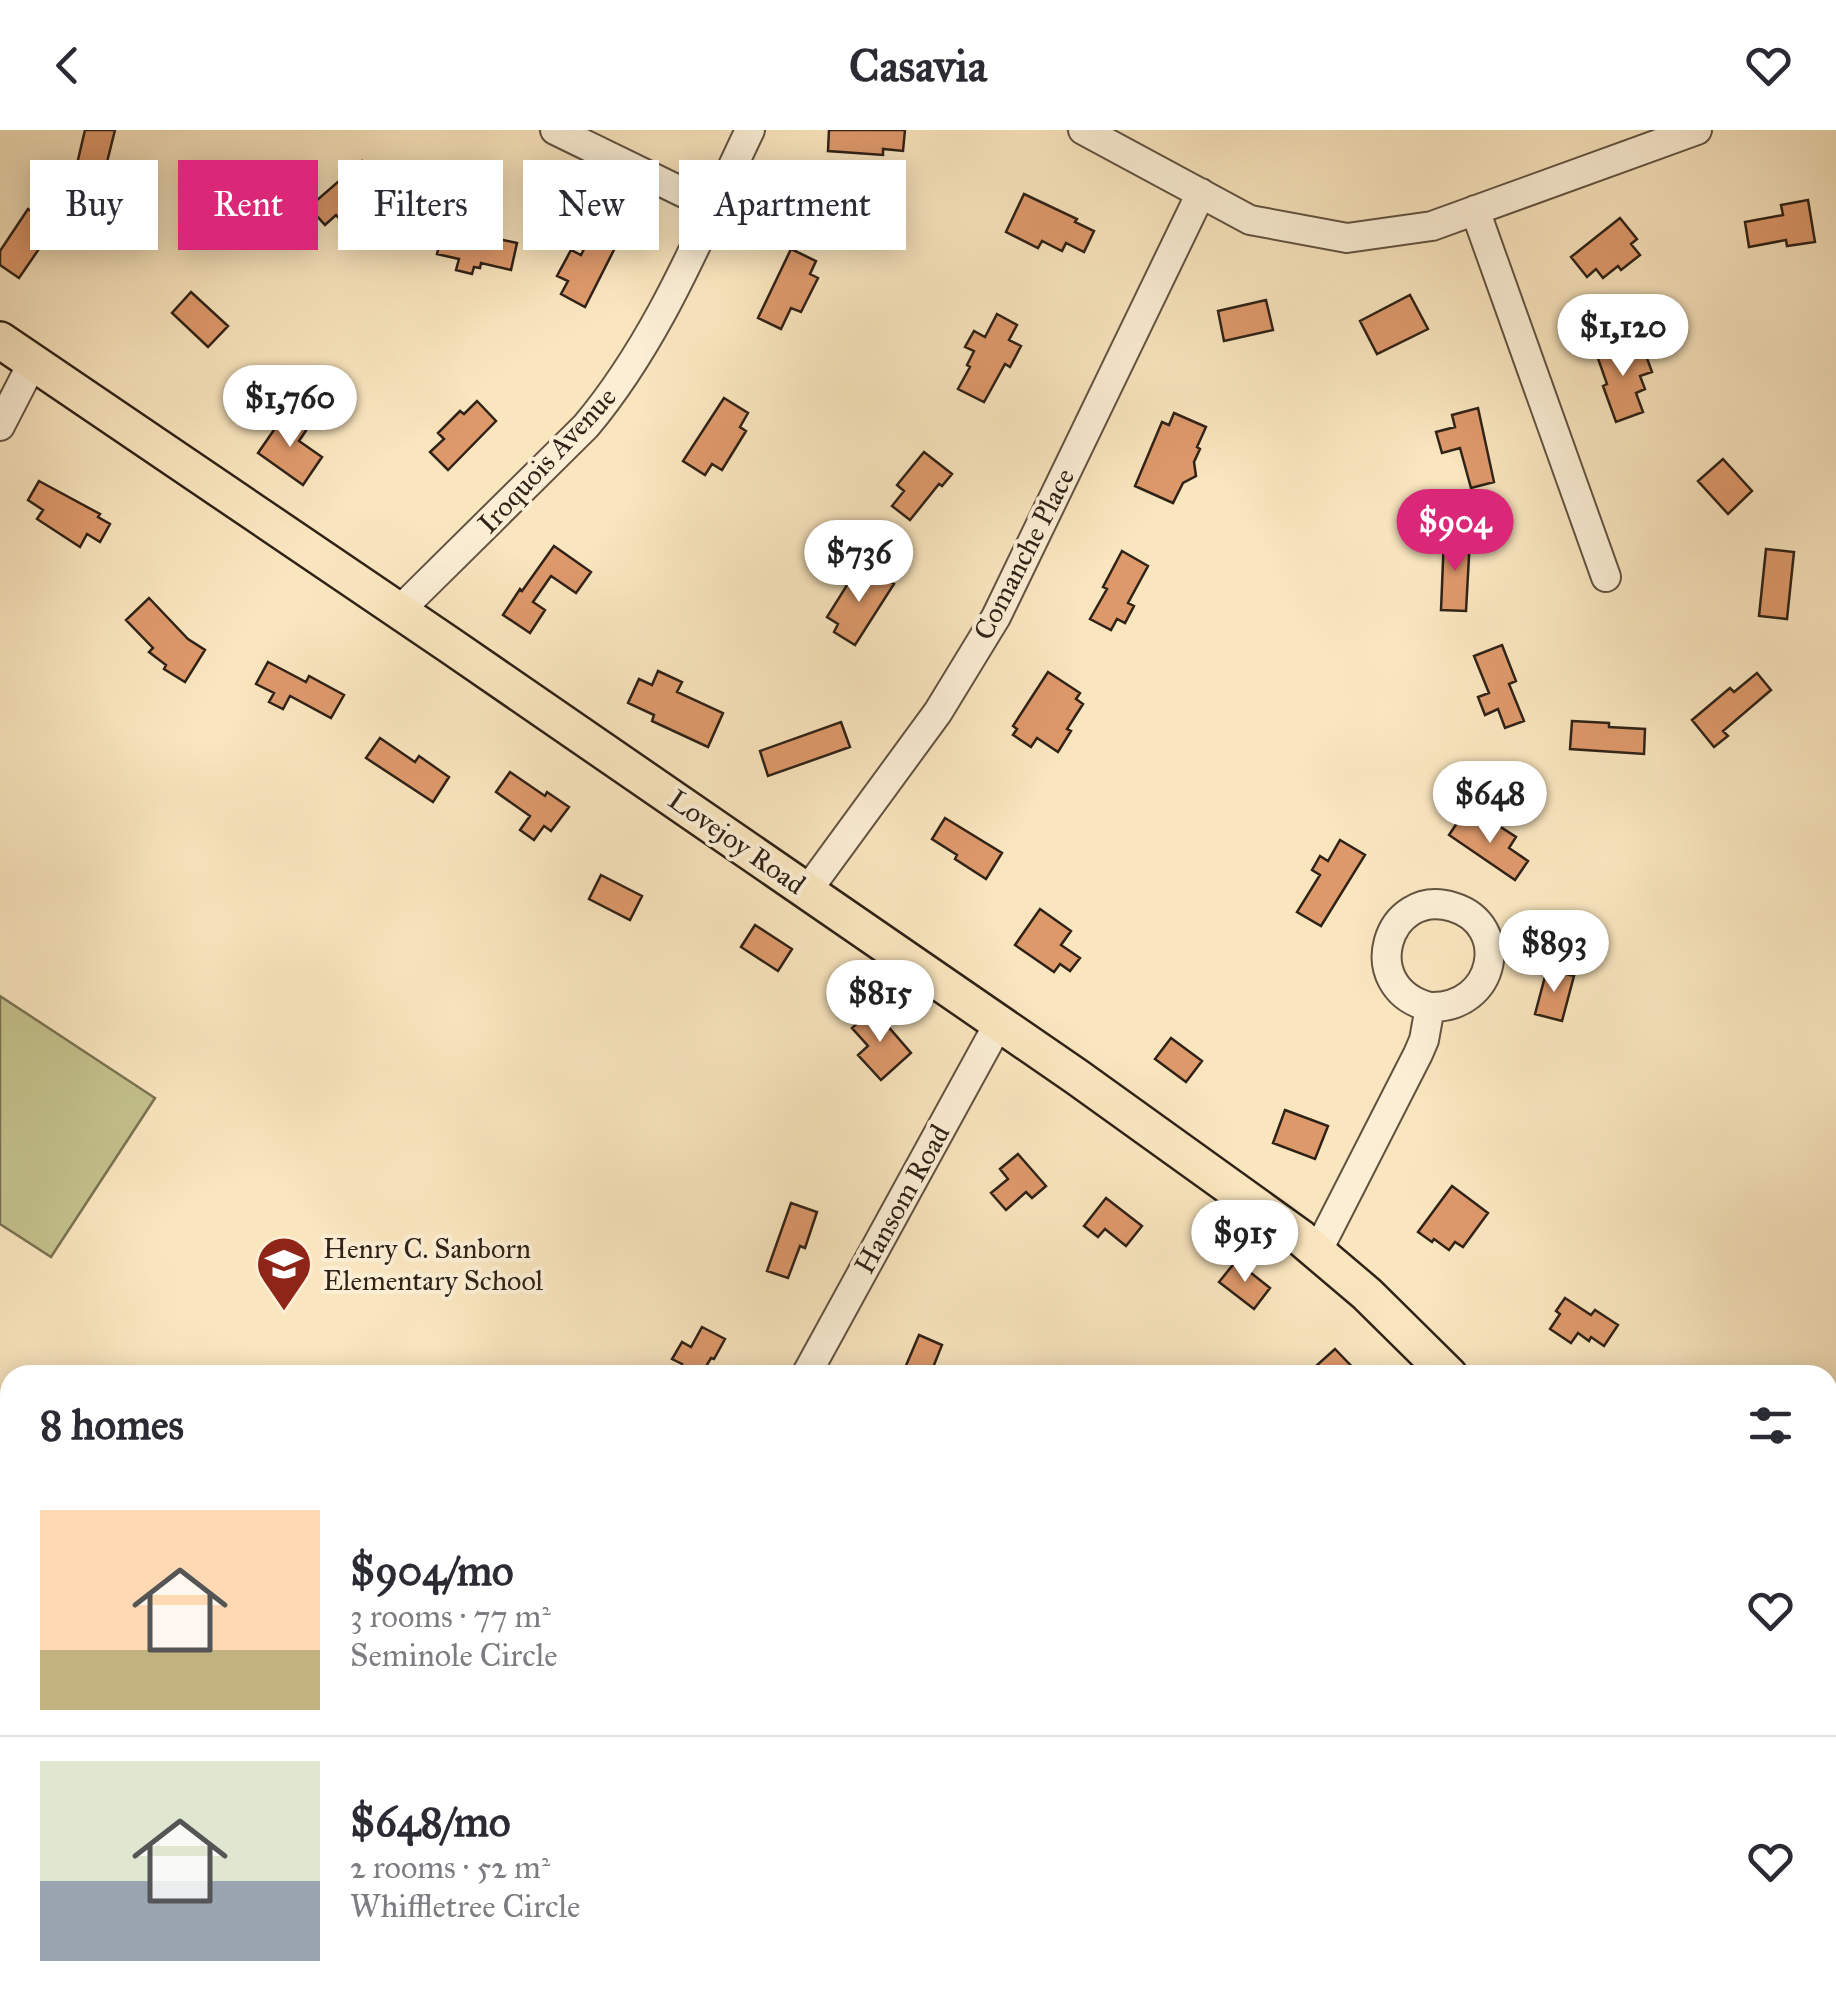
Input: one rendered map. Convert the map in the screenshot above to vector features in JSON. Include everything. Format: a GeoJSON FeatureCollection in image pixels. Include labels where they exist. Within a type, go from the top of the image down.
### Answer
{"type":"FeatureCollection","features":[{"type":"Feature","properties":{"kind":"main road","name":"Lovejoy Road"},"geometry":{"type":"LineString","coordinates":[[0,340],[1140,1122],[1317,1252],[1367,1294],[1439,1365]]}},
{"type":"Feature","properties":{"kind":"street"},"geometry":{"type":"LineString","coordinates":[[556,130],[679,190]]}},
{"type":"Feature","properties":{"kind":"street","name":"Iroquois Avenue"},"geometry":{"type":"LineString","coordinates":[[736,160],[750,130]]}},
{"type":"Feature","properties":{"kind":"street"},"geometry":{"type":"LineString","coordinates":[[1083,130],[1250,220],[1347,238],[1432,226],[1697,130]]}},
{"type":"Feature","properties":{"kind":"street","name":"Comanche Place"},"geometry":{"type":"LineString","coordinates":[[807,891],[938,712],[996,616],[1201,194]]}},
{"type":"Feature","properties":{"kind":"street"},"geometry":{"type":"LineString","coordinates":[[1475,210],[1606,577]]}},
{"type":"Feature","properties":{"kind":"street","name":"Iroquois Avenue"},"geometry":{"type":"LineString","coordinates":[[399,611],[586,426],[612,395],[662,315],[693,250]]}},
{"type":"Feature","properties":{"kind":"street"},"geometry":{"type":"LineString","coordinates":[[0,426],[33,362]]}},
{"type":"Feature","properties":{"kind":"street"},"geometry":{"type":"LineString","coordinates":[[1317,1252],[1418,1054],[1430,1007]]}},
{"type":"Feature","properties":{"kind":"street","name":"Hansom Road"},"geometry":{"type":"LineString","coordinates":[[811,1365],[999,1023]]}},
{"type":"Feature","properties":{"kind":"shaded area"},"geometry":{"type":"Polygon","coordinates":[[[0,996],[155,1098],[51,1257],[0,1224],[0,996]]]}},
{"type":"Feature","properties":{"kind":"building"},"geometry":{"type":"Polygon","coordinates":[[[85,130],[115,130],[108,160],[78,160],[85,130]]]}},
{"type":"Feature","properties":{"kind":"building"},"geometry":{"type":"Polygon","coordinates":[[[829,130],[905,130],[903,151],[883,149],[883,155],[828,151],[829,130]]]}},
{"type":"Feature","properties":{"kind":"building"},"geometry":{"type":"Polygon","coordinates":[[[338,182],[338,217],[325,225],[318,217],[318,199],[338,182]]]}},
{"type":"Feature","properties":{"kind":"building"},"geometry":{"type":"Polygon","coordinates":[[[1024,194],[1094,231],[1084,252],[1066,243],[1062,251],[1042,241],[1038,248],[1006,232],[1024,194]]]}},
{"type":"Feature","properties":{"kind":"building"},"geometry":{"type":"Polygon","coordinates":[[[1808,200],[1815,242],[1787,246],[1786,240],[1749,247],[1745,222],[1783,215],[1781,205],[1808,200]]]}},
{"type":"Feature","properties":{"kind":"building"},"geometry":{"type":"Polygon","coordinates":[[[30,210],[30,250],[38,250],[19,278],[0,265],[0,251],[30,210]]]}},
{"type":"Feature","properties":{"kind":"building"},"geometry":{"type":"Polygon","coordinates":[[[1620,218],[1637,239],[1631,244],[1640,255],[1603,278],[1596,269],[1587,277],[1571,257],[1620,218]]]}},
{"type":"Feature","properties":{"kind":"building"},"geometry":{"type":"Polygon","coordinates":[[[503,240],[517,243],[511,270],[481,263],[472,274],[456,270],[459,259],[437,254],[438,250],[503,250],[503,240]]]}},
{"type":"Feature","properties":{"kind":"building"},"geometry":{"type":"Polygon","coordinates":[[[571,250],[581,255],[584,250],[614,250],[585,307],[561,294],[568,281],[557,276],[571,250]]]}},
{"type":"Feature","properties":{"kind":"building"},"geometry":{"type":"Polygon","coordinates":[[[791,250],[816,261],[810,274],[818,278],[801,312],[791,308],[781,329],[758,318],[791,250]]]}},
{"type":"Feature","properties":{"kind":"building"},"geometry":{"type":"Polygon","coordinates":[[[191,292],[228,326],[208,347],[172,313],[191,292]]]}},
{"type":"Feature","properties":{"kind":"building"},"geometry":{"type":"Polygon","coordinates":[[[1410,295],[1428,329],[1377,354],[1360,321],[1410,295]]]}},
{"type":"Feature","properties":{"kind":"building"},"geometry":{"type":"Polygon","coordinates":[[[1266,300],[1273,330],[1224,341],[1218,311],[1266,300]]]}},
{"type":"Feature","properties":{"kind":"building"},"geometry":{"type":"Polygon","coordinates":[[[997,314],[1017,325],[1009,340],[1021,346],[1010,367],[1005,364],[984,402],[958,389],[974,351],[965,347],[974,331],[985,337],[997,314]]]}},
{"type":"Feature","properties":{"kind":"building"},"geometry":{"type":"Polygon","coordinates":[[[1616,338],[1623,358],[1644,350],[1652,372],[1640,376],[1645,389],[1636,393],[1643,412],[1616,422],[1594,347],[1616,338]]]}},
{"type":"Feature","properties":{"kind":"building"},"geometry":{"type":"Polygon","coordinates":[[[724,398],[748,413],[740,427],[746,431],[722,470],[712,464],[705,475],[683,461],[724,398]]]}},
{"type":"Feature","properties":{"kind":"building"},"geometry":{"type":"Polygon","coordinates":[[[477,401],[496,421],[448,470],[430,452],[444,439],[438,433],[460,411],[464,414],[477,401]]]}},
{"type":"Feature","properties":{"kind":"building"},"geometry":{"type":"Polygon","coordinates":[[[1478,408],[1494,482],[1471,488],[1460,448],[1442,453],[1436,432],[1455,427],[1452,415],[1478,408]]]}},
{"type":"Feature","properties":{"kind":"building"},"geometry":{"type":"Polygon","coordinates":[[[1174,413],[1206,427],[1197,447],[1200,449],[1194,462],[1196,476],[1183,483],[1173,503],[1135,486],[1162,422],[1169,425],[1174,413]]]}},
{"type":"Feature","properties":{"kind":"building"},"geometry":{"type":"Polygon","coordinates":[[[285,414],[307,429],[299,441],[322,457],[303,485],[258,453],[285,414]]]}},
{"type":"Feature","properties":{"kind":"building"},"geometry":{"type":"Polygon","coordinates":[[[924,452],[952,474],[910,520],[892,506],[904,491],[897,485],[924,452]]]}},
{"type":"Feature","properties":{"kind":"building"},"geometry":{"type":"Polygon","coordinates":[[[1723,459],[1752,491],[1728,514],[1698,481],[1723,459]]]}},
{"type":"Feature","properties":{"kind":"building"},"geometry":{"type":"Polygon","coordinates":[[[39,481],[100,514],[98,517],[110,524],[100,542],[87,534],[80,547],[37,519],[43,510],[28,500],[39,481]]]}},
{"type":"Feature","properties":{"kind":"building"},"geometry":{"type":"Polygon","coordinates":[[[1444,537],[1470,538],[1466,611],[1441,610],[1444,537]]]}},
{"type":"Feature","properties":{"kind":"building"},"geometry":{"type":"Polygon","coordinates":[[[554,546],[591,572],[576,593],[551,576],[533,602],[545,610],[530,633],[503,615],[554,546]]]}},
{"type":"Feature","properties":{"kind":"building"},"geometry":{"type":"Polygon","coordinates":[[[1766,549],[1794,552],[1787,619],[1759,616],[1766,549]]]}},
{"type":"Feature","properties":{"kind":"building"},"geometry":{"type":"Polygon","coordinates":[[[1122,551],[1148,566],[1128,603],[1134,606],[1125,623],[1117,619],[1111,630],[1090,619],[1122,551]]]}},
{"type":"Feature","properties":{"kind":"building"},"geometry":{"type":"Polygon","coordinates":[[[857,569],[869,577],[873,571],[894,584],[855,645],[834,632],[838,624],[827,617],[857,569]]]}},
{"type":"Feature","properties":{"kind":"building"},"geometry":{"type":"Polygon","coordinates":[[[149,598],[188,639],[205,650],[185,682],[164,669],[166,665],[149,652],[153,648],[126,620],[149,598]]]}},
{"type":"Feature","properties":{"kind":"building"},"geometry":{"type":"Polygon","coordinates":[[[1502,645],[1516,681],[1509,684],[1524,721],[1505,728],[1498,709],[1485,715],[1478,697],[1489,693],[1474,656],[1502,645]]]}},
{"type":"Feature","properties":{"kind":"building"},"geometry":{"type":"Polygon","coordinates":[[[268,662],[306,682],[309,676],[344,695],[331,718],[290,696],[283,709],[269,702],[274,693],[256,684],[268,662]]]}},
{"type":"Feature","properties":{"kind":"building"},"geometry":{"type":"Polygon","coordinates":[[[658,671],[682,682],[677,692],[723,713],[708,747],[652,721],[654,715],[628,703],[639,679],[652,685],[658,671]]]}},
{"type":"Feature","properties":{"kind":"building"},"geometry":{"type":"Polygon","coordinates":[[[1048,672],[1080,693],[1076,699],[1083,704],[1058,752],[1037,738],[1031,747],[1013,735],[1017,729],[1013,726],[1048,672]]]}},
{"type":"Feature","properties":{"kind":"building"},"geometry":{"type":"Polygon","coordinates":[[[1757,673],[1771,690],[1723,731],[1728,736],[1714,747],[1692,720],[1730,688],[1734,692],[1757,673]]]}},
{"type":"Feature","properties":{"kind":"building"},"geometry":{"type":"Polygon","coordinates":[[[1572,721],[1645,729],[1644,754],[1570,749],[1572,721]]]}},
{"type":"Feature","properties":{"kind":"building"},"geometry":{"type":"Polygon","coordinates":[[[841,722],[850,747],[768,776],[760,751],[841,722]]]}},
{"type":"Feature","properties":{"kind":"building"},"geometry":{"type":"Polygon","coordinates":[[[380,738],[415,762],[419,756],[449,777],[433,802],[366,758],[380,738]]]}},
{"type":"Feature","properties":{"kind":"building"},"geometry":{"type":"Polygon","coordinates":[[[510,772],[569,807],[551,831],[544,826],[534,840],[520,830],[530,816],[496,792],[510,772]]]}},
{"type":"Feature","properties":{"kind":"building"},"geometry":{"type":"Polygon","coordinates":[[[1463,814],[1493,835],[1499,826],[1516,837],[1509,848],[1528,861],[1515,880],[1449,835],[1463,814]]]}},
{"type":"Feature","properties":{"kind":"building"},"geometry":{"type":"Polygon","coordinates":[[[945,818],[1002,853],[986,879],[932,839],[945,818]]]}},
{"type":"Feature","properties":{"kind":"building"},"geometry":{"type":"Polygon","coordinates":[[[1340,840],[1365,855],[1321,926],[1297,912],[1320,875],[1312,870],[1320,856],[1328,861],[1340,840]]]}},
{"type":"Feature","properties":{"kind":"building"},"geometry":{"type":"Polygon","coordinates":[[[601,875],[642,896],[630,920],[589,899],[601,875]]]}},
{"type":"Feature","properties":{"kind":"building"},"geometry":{"type":"Polygon","coordinates":[[[1040,909],[1071,931],[1061,945],[1080,958],[1070,971],[1060,964],[1054,972],[1015,945],[1040,909]]]}},
{"type":"Feature","properties":{"kind":"building"},"geometry":{"type":"Polygon","coordinates":[[[755,925],[792,949],[778,971],[741,947],[755,925]]]}},
{"type":"Feature","properties":{"kind":"building"},"geometry":{"type":"Polygon","coordinates":[[[1547,969],[1574,976],[1562,1021],[1535,1014],[1547,969]]]}},
{"type":"Feature","properties":{"kind":"building"},"geometry":{"type":"Polygon","coordinates":[[[873,1009],[911,1053],[881,1080],[858,1055],[868,1046],[852,1028],[873,1009]]]}},
{"type":"Feature","properties":{"kind":"building"},"geometry":{"type":"Polygon","coordinates":[[[1171,1038],[1202,1061],[1186,1082],[1155,1059],[1171,1038]]]}},
{"type":"Feature","properties":{"kind":"building"},"geometry":{"type":"Polygon","coordinates":[[[1285,1110],[1328,1126],[1315,1159],[1273,1143],[1285,1110]]]}},
{"type":"Feature","properties":{"kind":"building"},"geometry":{"type":"Polygon","coordinates":[[[1018,1154],[1046,1186],[1032,1198],[1026,1192],[1006,1210],[991,1193],[1008,1179],[1000,1169],[1018,1154]]]}},
{"type":"Feature","properties":{"kind":"building"},"geometry":{"type":"Polygon","coordinates":[[[1452,1186],[1488,1213],[1463,1247],[1455,1242],[1449,1250],[1418,1232],[1452,1186]]]}},
{"type":"Feature","properties":{"kind":"building"},"geometry":{"type":"Polygon","coordinates":[[[1106,1198],[1142,1226],[1126,1246],[1105,1229],[1098,1237],[1084,1226],[1106,1198]]]}},
{"type":"Feature","properties":{"kind":"building"},"geometry":{"type":"Polygon","coordinates":[[[791,1203],[817,1212],[805,1248],[800,1246],[788,1278],[767,1271],[791,1203]]]}},
{"type":"Feature","properties":{"kind":"building"},"geometry":{"type":"Polygon","coordinates":[[[1236,1261],[1270,1288],[1254,1309],[1219,1282],[1236,1261]]]}},
{"type":"Feature","properties":{"kind":"building"},"geometry":{"type":"Polygon","coordinates":[[[1565,1298],[1591,1315],[1595,1310],[1618,1325],[1604,1346],[1578,1333],[1571,1343],[1550,1329],[1565,1298]]]}},
{"type":"Feature","properties":{"kind":"building"},"geometry":{"type":"Polygon","coordinates":[[[702,1327],[725,1339],[707,1365],[681,1365],[672,1359],[682,1342],[691,1347],[702,1327]]]}},
{"type":"Feature","properties":{"kind":"building"},"geometry":{"type":"Polygon","coordinates":[[[919,1335],[942,1345],[934,1365],[906,1365],[919,1335]]]}},
{"type":"Feature","properties":{"kind":"building"},"geometry":{"type":"Polygon","coordinates":[[[1335,1349],[1350,1365],[1317,1365],[1335,1349]]]}},
{"type":"Feature","properties":{"kind":"place","name":"Henry C. Sanborn Elementary School"},"geometry":{"type":"Point","coordinates":[284,1313]}}]}
